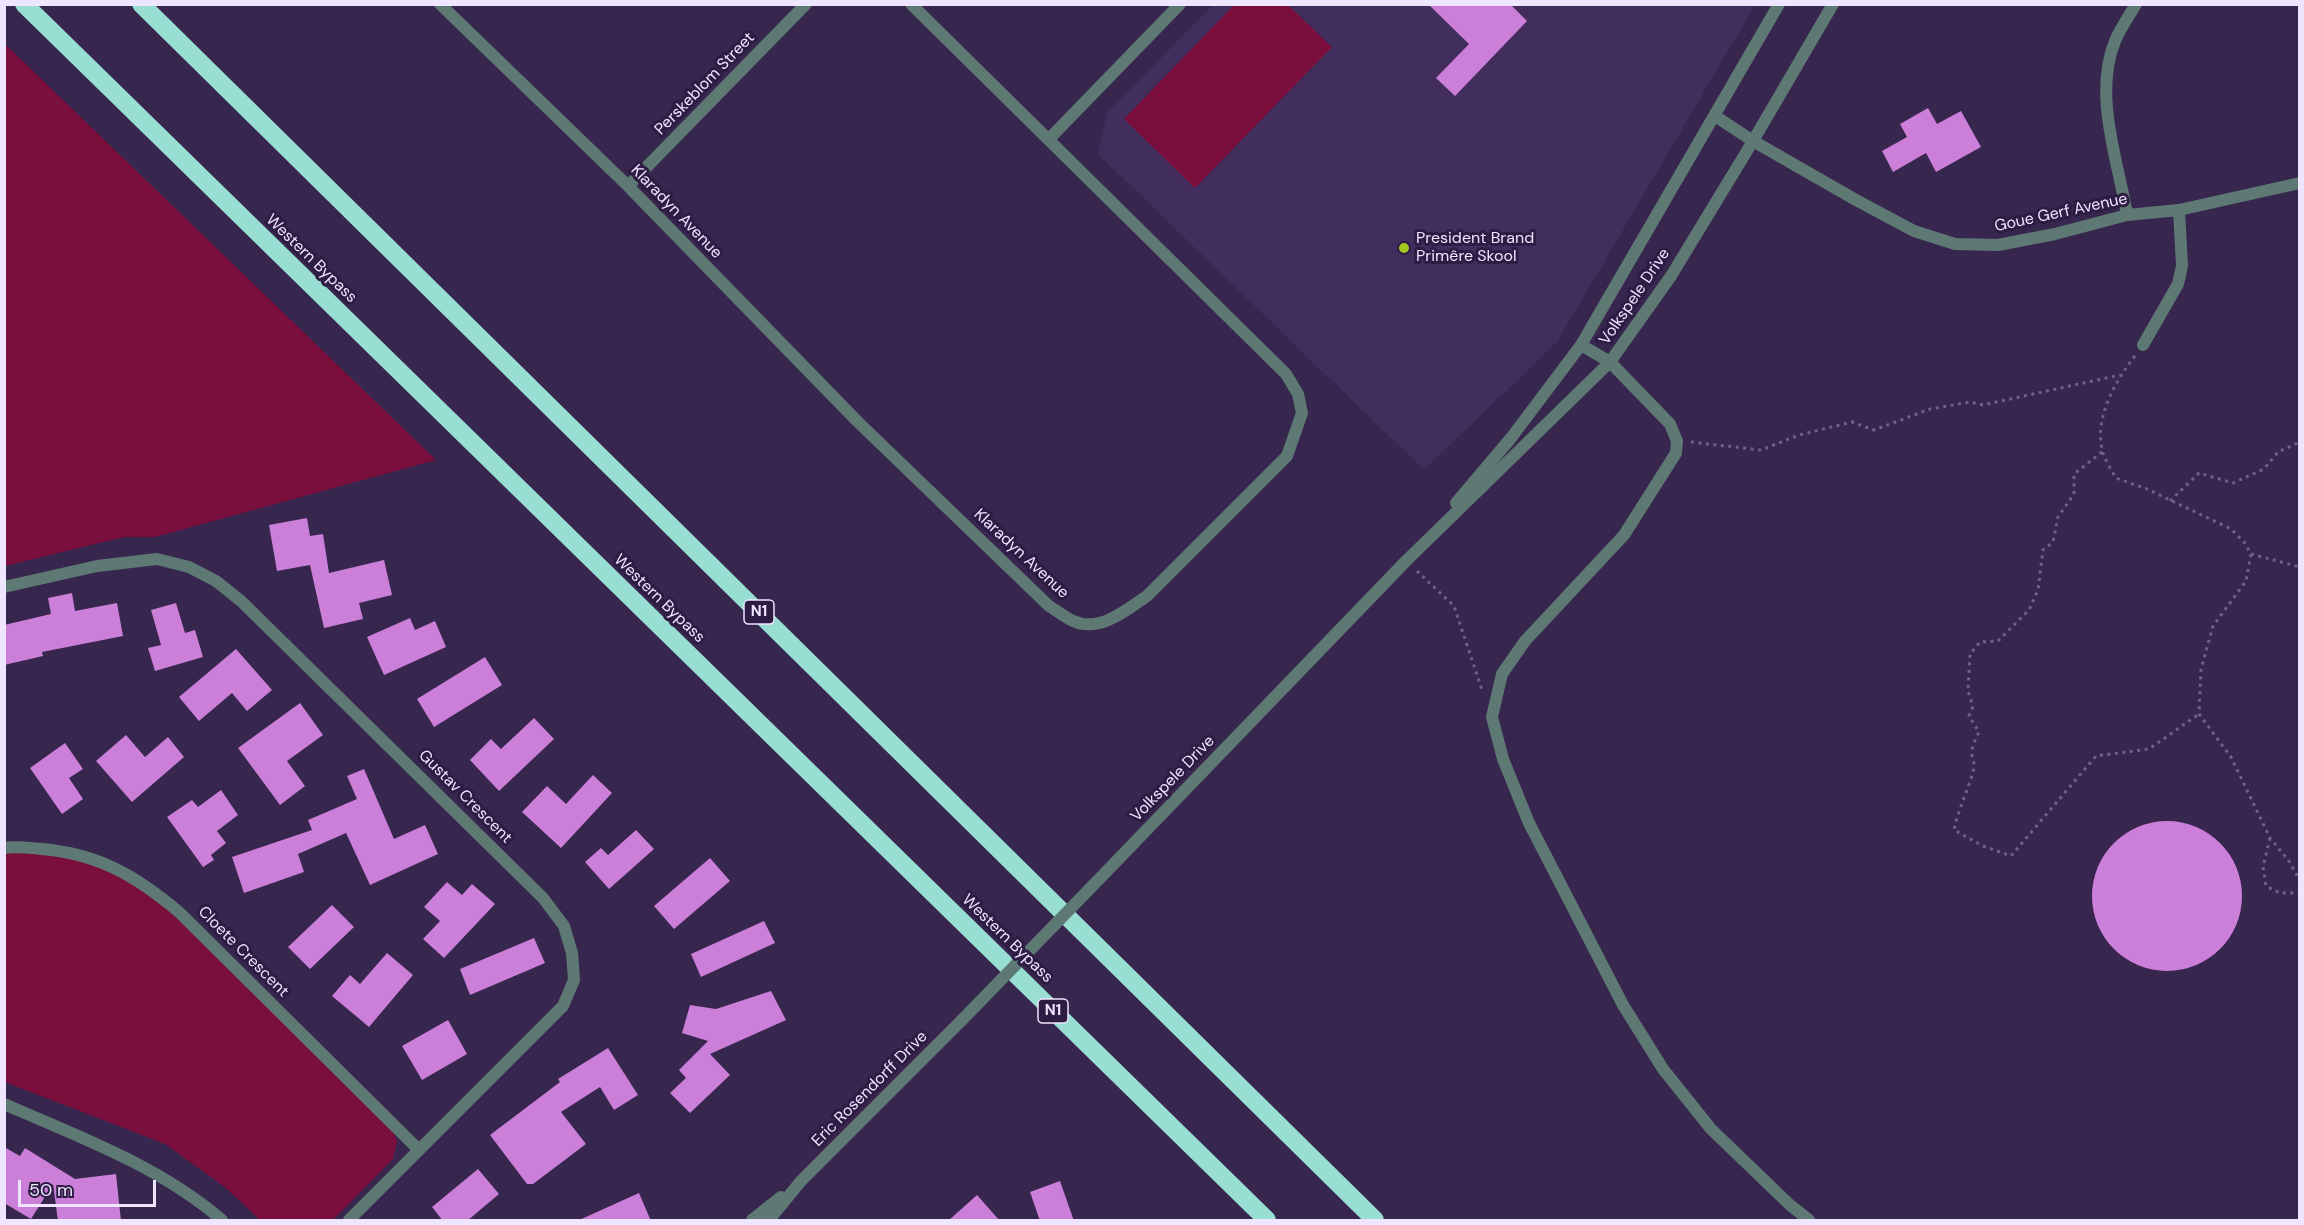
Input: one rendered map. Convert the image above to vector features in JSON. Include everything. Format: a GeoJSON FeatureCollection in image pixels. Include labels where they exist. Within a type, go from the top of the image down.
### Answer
{"type":"FeatureCollection","features":[{"type":"Feature","properties":{"kind":"highway","name":"Western Bypass"},"geometry":{"type":"LineString","coordinates":[[24,4],[1267,1221]]}},
{"type":"Feature","properties":{"kind":"highway","name":"N1"},"geometry":{"type":"LineString","coordinates":[[141,4],[1375,1221]]}},
{"type":"Feature","properties":{"kind":"street","name":"Klaradyn Avenue"},"geometry":{"type":"LineString","coordinates":[[440,4],[628,186],[858,422],[1049,606],[1075,622],[1097,625],[1120,614],[1147,596],[1287,456],[1302,412],[1298,393],[1286,374],[910,4]]}},
{"type":"Feature","properties":{"kind":"street","name":"Perskeblom Street"},"geometry":{"type":"LineString","coordinates":[[628,186],[806,4]]}},
{"type":"Feature","properties":{"kind":"street"},"geometry":{"type":"LineString","coordinates":[[1049,139],[1180,4]]}},
{"type":"Feature","properties":{"kind":"street","name":"Volkspele Drive"},"geometry":{"type":"LineString","coordinates":[[1406,561],[1512,438],[1581,345],[1779,4]]}},
{"type":"Feature","properties":{"kind":"street","name":"Volkspele Drive"},"geometry":{"type":"LineString","coordinates":[[962,1020],[1406,561],[1610,362],[1671,276],[1833,4]]}},
{"type":"Feature","properties":{"kind":"street"},"geometry":{"type":"LineString","coordinates":[[2127,215],[2106,105],[2107,78],[2115,41],[2136,4]]}},
{"type":"Feature","properties":{"kind":"street","name":"Goue Gerf Avenue"},"geometry":{"type":"LineString","coordinates":[[1714,116],[1753,141],[1914,231],[1955,244],[1998,245],[2055,234],[2127,215],[2179,210],[2300,183]]}},
{"type":"Feature","properties":{"kind":"street"},"geometry":{"type":"LineString","coordinates":[[2143,345],[2178,284],[2182,266],[2179,210]]}},
{"type":"Feature","properties":{"kind":"street"},"geometry":{"type":"LineString","coordinates":[[1581,345],[1610,362],[1670,424],[1677,441],[1676,453],[1624,535],[1525,642],[1502,674],[1492,717],[1503,759],[1528,823],[1623,1005],[1663,1069],[1711,1129],[1809,1221]]}},
{"type":"Feature","properties":{"kind":"street","name":"Gustav Crescent"},"geometry":{"type":"LineString","coordinates":[[4,587],[97,566],[158,559],[189,567],[216,581],[241,601],[501,856],[543,898],[564,926],[572,953],[574,980],[563,1006],[349,1221]]}},
{"type":"Feature","properties":{"kind":"street","name":"Cloete Crescent"},"geometry":{"type":"LineString","coordinates":[[4,848],[59,851],[91,858],[118,868],[150,887],[179,912],[419,1150]]}},
{"type":"Feature","properties":{"kind":"street","name":"Eric Rosendorff Drive"},"geometry":{"type":"LineString","coordinates":[[752,1221],[801,1181],[962,1020]]}},
{"type":"Feature","properties":{"kind":"street"},"geometry":{"type":"LineString","coordinates":[[4,1104],[109,1149],[157,1175],[222,1221]]}},
{"type":"Feature","properties":{"kind":"street","name":"Eric Rosendorff Drive"},"geometry":{"type":"LineString","coordinates":[[769,1221],[801,1181]]}},
{"type":"Feature","properties":{"kind":"path"},"geometry":{"type":"LineString","coordinates":[[2143,345],[2120,375],[2101,421],[2102,452],[2115,478],[2147,489],[2231,529],[2244,542],[2251,554],[2246,581],[2213,626],[2201,669],[2199,714],[2231,757],[2270,838],[2289,861],[2300,881]]}},
{"type":"Feature","properties":{"kind":"path"},"geometry":{"type":"LineString","coordinates":[[1677,441],[1761,450],[1799,435],[1852,422],[1874,430],[1930,409],[1970,402],[1983,405],[2120,375]]}},
{"type":"Feature","properties":{"kind":"path"},"geometry":{"type":"LineString","coordinates":[[2170,501],[2199,473],[2233,483],[2264,469],[2278,452],[2300,442]]}},
{"type":"Feature","properties":{"kind":"path"},"geometry":{"type":"LineString","coordinates":[[2102,452],[2074,474],[2074,494],[2058,517],[2053,542],[2043,550],[2038,590],[2029,610],[1998,641],[1980,642],[1970,654],[1968,691],[1973,706],[1969,716],[1978,732],[1971,754],[1975,766],[1954,830],[1983,846],[2011,856],[2096,756],[2150,748],[2199,714]]}},
{"type":"Feature","properties":{"kind":"path"},"geometry":{"type":"LineString","coordinates":[[2251,554],[2300,567]]}},
{"type":"Feature","properties":{"kind":"path"},"geometry":{"type":"LineString","coordinates":[[1406,561],[1454,606],[1492,717]]}},
{"type":"Feature","properties":{"kind":"path"},"geometry":{"type":"LineString","coordinates":[[2270,838],[2263,867],[2266,886],[2280,893],[2300,893]]}},
{"type":"Feature","properties":{"kind":"shaded area"},"geometry":{"type":"Polygon","coordinates":[[[1235,4],[1288,5],[1332,47],[1195,188],[1124,119],[1235,4]]]}},
{"type":"Feature","properties":{"kind":"shaded area","name":"President Brand Primêre Skool"},"geometry":{"type":"Polygon","coordinates":[[[1213,5],[1755,5],[1557,342],[1424,470],[1098,154],[1107,113],[1213,5]]]}},
{"type":"Feature","properties":{"kind":"shaded area"},"geometry":{"type":"Polygon","coordinates":[[[4,44],[436,460],[155,537],[124,537],[5,566],[4,44]]]}},
{"type":"Feature","properties":{"kind":"shaded area"},"geometry":{"type":"Polygon","coordinates":[[[5,852],[61,854],[107,866],[157,899],[389,1122],[397,1141],[393,1159],[333,1220],[260,1220],[226,1188],[165,1144],[5,1082],[5,852]]]}},
{"type":"Feature","properties":{"kind":"building"},"geometry":{"type":"Polygon","coordinates":[[[1428,4],[1510,4],[1527,21],[1455,96],[1436,78],[1469,44],[1428,4]]]}},
{"type":"Feature","properties":{"kind":"building"},"geometry":{"type":"Polygon","coordinates":[[[1928,108],[1937,124],[1961,111],[1981,147],[1936,172],[1926,153],[1893,172],[1882,151],[1907,137],[1900,124],[1928,108]]]}},
{"type":"Feature","properties":{"kind":"building"},"geometry":{"type":"Polygon","coordinates":[[[307,518],[310,536],[323,534],[329,573],[384,560],[392,595],[359,603],[363,619],[324,628],[310,565],[277,571],[269,525],[307,518]]]}},
{"type":"Feature","properties":{"kind":"building"},"geometry":{"type":"Polygon","coordinates":[[[72,593],[75,611],[117,603],[123,636],[42,652],[43,656],[4,665],[4,625],[51,614],[48,598],[72,593]]]}},
{"type":"Feature","properties":{"kind":"building"},"geometry":{"type":"Polygon","coordinates":[[[176,603],[185,633],[195,630],[203,657],[155,671],[148,648],[161,645],[151,610],[176,603]]]}},
{"type":"Feature","properties":{"kind":"building"},"geometry":{"type":"Polygon","coordinates":[[[410,618],[415,630],[435,621],[446,647],[384,675],[367,637],[410,618]]]}},
{"type":"Feature","properties":{"kind":"building"},"geometry":{"type":"Polygon","coordinates":[[[236,649],[272,690],[247,711],[232,693],[199,721],[179,697],[236,649]]]}},
{"type":"Feature","properties":{"kind":"building"},"geometry":{"type":"Polygon","coordinates":[[[485,657],[502,685],[434,727],[417,699],[485,657]]]}},
{"type":"Feature","properties":{"kind":"building"},"geometry":{"type":"Polygon","coordinates":[[[300,703],[323,735],[287,761],[305,786],[280,805],[238,748],[300,703]]]}},
{"type":"Feature","properties":{"kind":"building"},"geometry":{"type":"Polygon","coordinates":[[[534,718],[554,739],[499,791],[470,760],[491,739],[501,749],[534,718]]]}},
{"type":"Feature","properties":{"kind":"building"},"geometry":{"type":"Polygon","coordinates":[[[126,735],[145,757],[168,737],[184,757],[132,802],[96,761],[126,735]]]}},
{"type":"Feature","properties":{"kind":"building"},"geometry":{"type":"Polygon","coordinates":[[[65,743],[83,769],[69,778],[83,799],[62,814],[30,768],[65,743]]]}},
{"type":"Feature","properties":{"kind":"building"},"geometry":{"type":"Polygon","coordinates":[[[364,769],[394,839],[425,825],[438,854],[370,885],[346,833],[298,854],[304,872],[244,893],[232,857],[312,830],[308,820],[357,799],[347,776],[364,769]]]}},
{"type":"Feature","properties":{"kind":"building"},"geometry":{"type":"Polygon","coordinates":[[[593,775],[612,793],[561,848],[522,812],[547,786],[566,804],[593,775]]]}},
{"type":"Feature","properties":{"kind":"building"},"geometry":{"type":"Polygon","coordinates":[[[221,790],[238,815],[217,831],[226,843],[211,855],[214,860],[203,867],[167,817],[192,800],[198,807],[221,790]]]}},
{"type":"Feature","properties":{"kind":"building"},"geometry":{"type":"Polygon","coordinates":[[[2167,821],[2196,827],[2220,843],[2236,867],[2242,896],[2236,925],[2220,949],[2196,965],[2167,971],[2138,965],[2114,949],[2098,925],[2092,896],[2098,867],[2114,843],[2138,827],[2167,821]]]}},
{"type":"Feature","properties":{"kind":"building"},"geometry":{"type":"Polygon","coordinates":[[[636,830],[654,849],[609,889],[585,862],[601,848],[608,855],[636,830]]]}},
{"type":"Feature","properties":{"kind":"building"},"geometry":{"type":"Polygon","coordinates":[[[710,858],[730,881],[674,929],[654,906],[710,858]]]}},
{"type":"Feature","properties":{"kind":"building"},"geometry":{"type":"Polygon","coordinates":[[[447,882],[462,895],[472,884],[495,904],[444,958],[423,939],[440,921],[424,907],[447,882]]]}},
{"type":"Feature","properties":{"kind":"building"},"geometry":{"type":"Polygon","coordinates":[[[332,905],[354,927],[310,969],[288,947],[332,905]]]}},
{"type":"Feature","properties":{"kind":"building"},"geometry":{"type":"Polygon","coordinates":[[[764,921],[775,943],[701,977],[691,954],[764,921]]]}},
{"type":"Feature","properties":{"kind":"building"},"geometry":{"type":"Polygon","coordinates":[[[534,938],[545,963],[470,995],[460,969],[534,938]]]}},
{"type":"Feature","properties":{"kind":"building"},"geometry":{"type":"Polygon","coordinates":[[[387,953],[413,975],[369,1027],[332,996],[350,975],[360,984],[387,953]]]}},
{"type":"Feature","properties":{"kind":"building"},"geometry":{"type":"Polygon","coordinates":[[[771,991],[786,1020],[710,1054],[730,1075],[690,1113],[670,1093],[686,1078],[679,1070],[708,1041],[682,1033],[690,1005],[716,1009],[771,991]]]}},
{"type":"Feature","properties":{"kind":"building"},"geometry":{"type":"Polygon","coordinates":[[[448,1020],[467,1054],[422,1080],[402,1046],[448,1020]]]}},
{"type":"Feature","properties":{"kind":"building"},"geometry":{"type":"Polygon","coordinates":[[[608,1048],[638,1095],[614,1110],[600,1087],[561,1112],[586,1144],[533,1184],[527,1184],[490,1135],[560,1082],[558,1079],[608,1048]]]}},
{"type":"Feature","properties":{"kind":"building"},"geometry":{"type":"Polygon","coordinates":[[[4,1147],[20,1156],[25,1148],[75,1179],[116,1174],[121,1221],[58,1221],[53,1184],[31,1219],[4,1203],[4,1147]]]}},
{"type":"Feature","properties":{"kind":"building"},"geometry":{"type":"Polygon","coordinates":[[[478,1169],[499,1194],[467,1221],[443,1221],[432,1207],[478,1169]]]}},
{"type":"Feature","properties":{"kind":"building"},"geometry":{"type":"Polygon","coordinates":[[[1060,1181],[1074,1221],[1040,1221],[1030,1192],[1060,1181]]]}},
{"type":"Feature","properties":{"kind":"building"},"geometry":{"type":"Polygon","coordinates":[[[639,1193],[651,1221],[577,1221],[639,1193]]]}},
{"type":"Feature","properties":{"kind":"building"},"geometry":{"type":"Polygon","coordinates":[[[977,1195],[1000,1221],[948,1221],[977,1195]]]}},
{"type":"Feature","properties":{"kind":"place","name":"President Brand Primêre Skool"},"geometry":{"type":"Point","coordinates":[1404,248]}}]}
